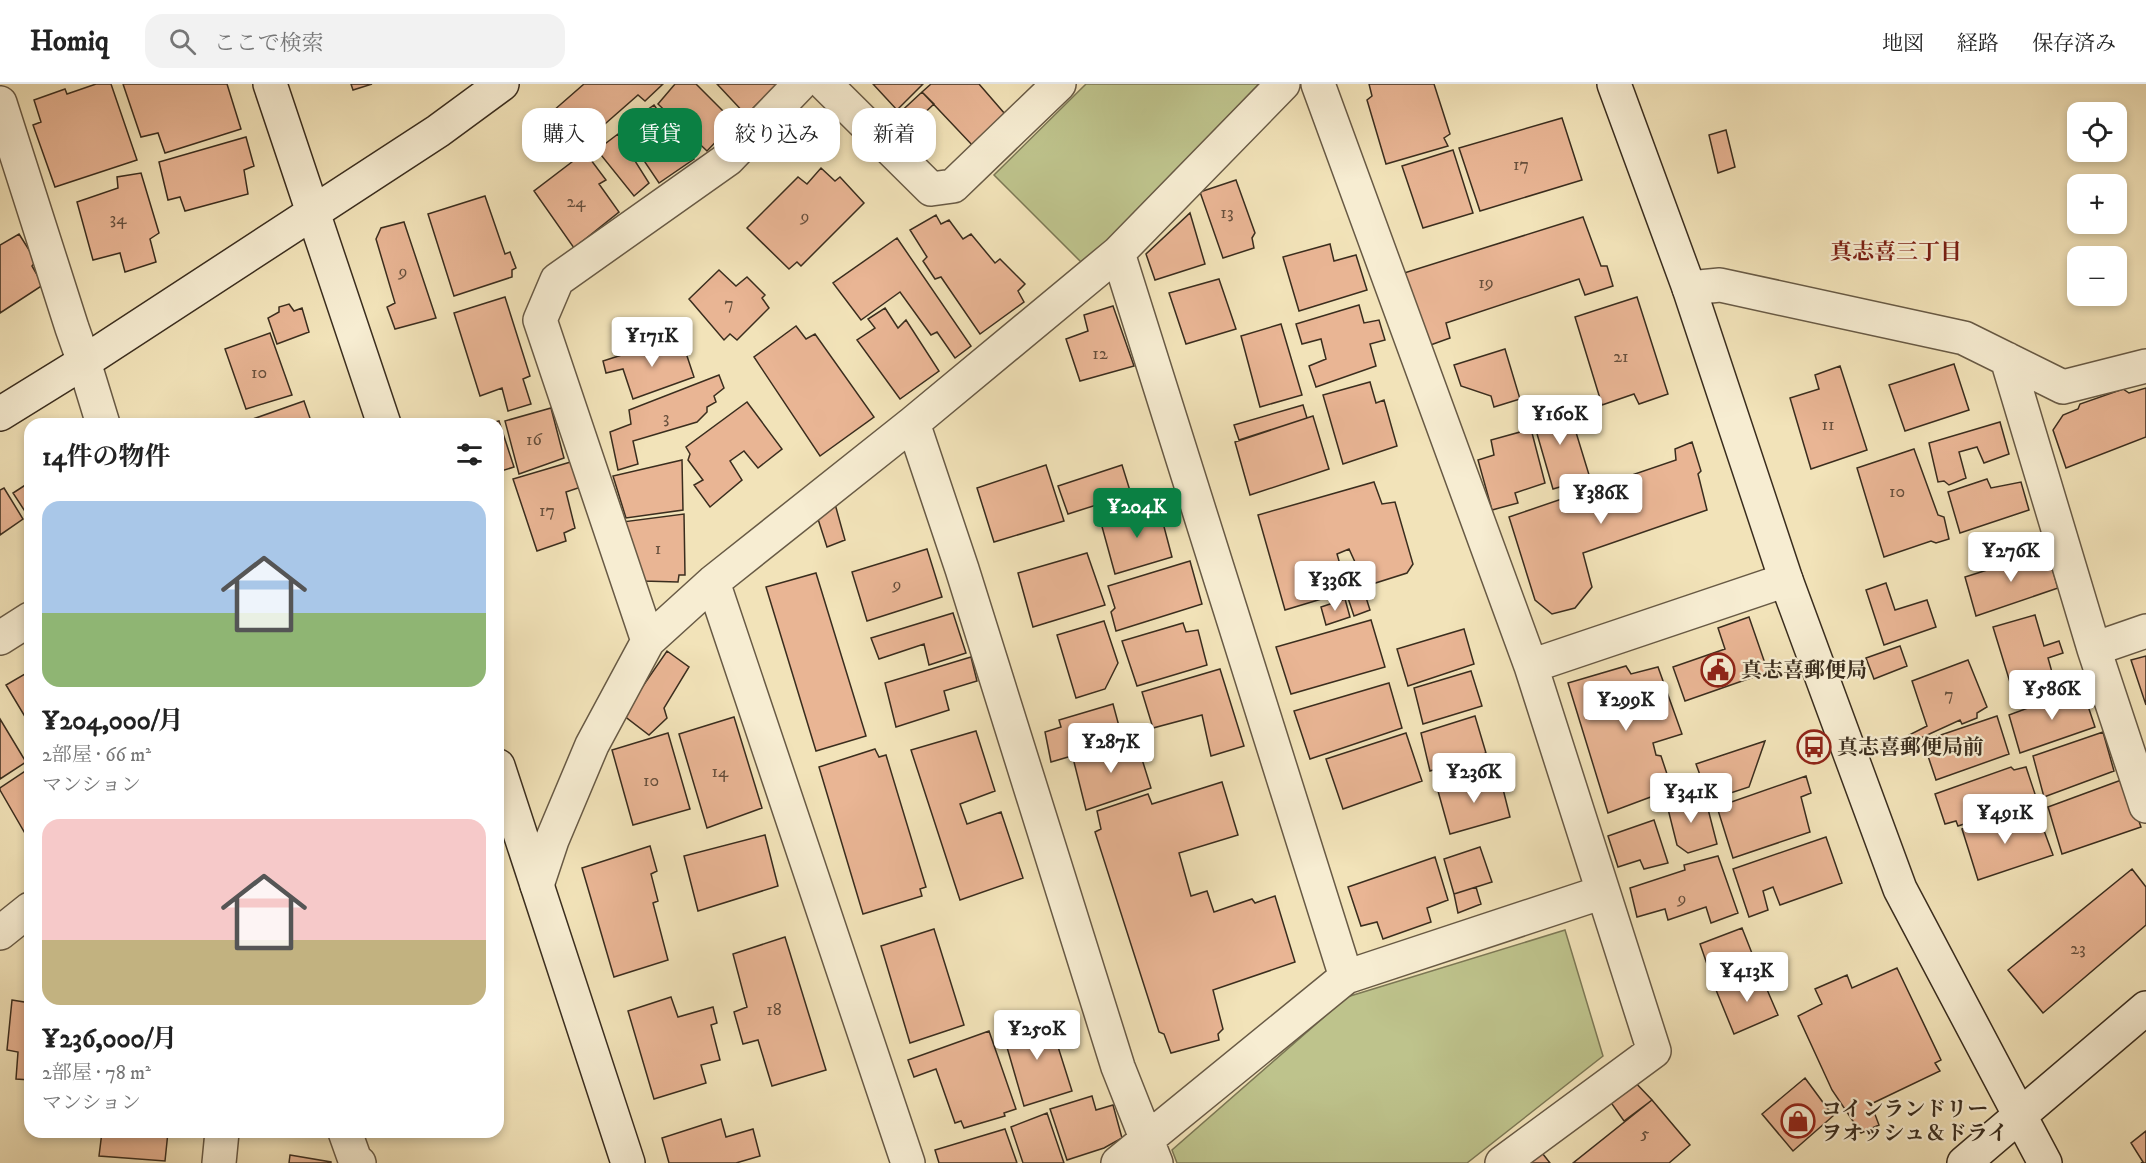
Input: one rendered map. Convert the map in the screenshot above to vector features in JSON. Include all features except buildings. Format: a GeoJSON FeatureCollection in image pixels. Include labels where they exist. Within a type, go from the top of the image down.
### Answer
{"type":"FeatureCollection","features":[{"type":"Feature","properties":{"kind":"street"},"geometry":{"type":"LineString","coordinates":[[270,84],[382,418]]}},
{"type":"Feature","properties":{"kind":"street"},"geometry":{"type":"LineString","coordinates":[[0,414],[314,213],[438,131],[502,84]]}},
{"type":"Feature","properties":{"kind":"street"},"geometry":{"type":"LineString","coordinates":[[648,641],[540,320],[557,279],[728,159],[800,84]]}},
{"type":"Feature","properties":{"kind":"street"},"geometry":{"type":"LineString","coordinates":[[825,84],[931,189],[953,186],[1059,84]]}},
{"type":"Feature","properties":{"kind":"street"},"geometry":{"type":"LineString","coordinates":[[537,885],[552,840],[592,745],[648,641],[713,582],[913,423],[1118,253],[1283,84]]}},
{"type":"Feature","properties":{"kind":"street"},"geometry":{"type":"LineString","coordinates":[[1318,84],[1530,666],[1654,1051],[1502,1163]]}},
{"type":"Feature","properties":{"kind":"street"},"geometry":{"type":"LineString","coordinates":[[1614,84],[1689,288],[1786,580],[1900,889],[2045,1163]]}},
{"type":"Feature","properties":{"kind":"street"},"geometry":{"type":"LineString","coordinates":[[0,103],[101,418]]}},
{"type":"Feature","properties":{"kind":"street"},"geometry":{"type":"LineString","coordinates":[[1118,253],[1346,977]]}},
{"type":"Feature","properties":{"kind":"street"},"geometry":{"type":"LineString","coordinates":[[1689,288],[1720,285],[1964,338],[2062,387],[2146,366]]}},
{"type":"Feature","properties":{"kind":"street"},"geometry":{"type":"LineString","coordinates":[[2007,359],[2094,649],[2146,806]]}},
{"type":"Feature","properties":{"kind":"street"},"geometry":{"type":"LineString","coordinates":[[913,423],[965,580],[1118,1067],[1151,1151]]}},
{"type":"Feature","properties":{"kind":"street"},"geometry":{"type":"LineString","coordinates":[[1530,666],[1786,580]]}},
{"type":"Feature","properties":{"kind":"street"},"geometry":{"type":"LineString","coordinates":[[713,582],[908,1163]]}},
{"type":"Feature","properties":{"kind":"street"},"geometry":{"type":"LineString","coordinates":[[0,638],[24,624]]}},
{"type":"Feature","properties":{"kind":"street"},"geometry":{"type":"LineString","coordinates":[[2094,649],[2146,631]]}},
{"type":"Feature","properties":{"kind":"street"},"geometry":{"type":"LineString","coordinates":[[504,784],[628,1163]]}},
{"type":"Feature","properties":{"kind":"street"},"geometry":{"type":"LineString","coordinates":[[1118,1163],[1151,1151],[1346,977],[1603,892]]}},
{"type":"Feature","properties":{"kind":"street"},"geometry":{"type":"LineString","coordinates":[[0,933],[24,914]]}},
{"type":"Feature","properties":{"kind":"street"},"geometry":{"type":"LineString","coordinates":[[1964,1163],[2146,1008]]}},
{"type":"Feature","properties":{"kind":"street"},"geometry":{"type":"LineString","coordinates":[[219,1163],[221,1138]]}},
{"type":"Feature","properties":{"kind":"street"},"geometry":{"type":"LineString","coordinates":[[347,1138],[355,1160],[359,1163]]}},
{"type":"Feature","properties":{"kind":"green space"},"geometry":{"type":"Polygon","coordinates":[[[1086,84],[1259,84],[1085,266],[994,175],[1086,84]]]}},
{"type":"Feature","properties":{"kind":"green space"},"geometry":{"type":"Polygon","coordinates":[[[1565,930],[1603,1056],[1467,1163],[1177,1163],[1172,1150],[1347,997],[1565,930]]]}},
{"type":"Feature","properties":{"kind":"place","name":"真志喜郵便局"},"geometry":{"type":"Point","coordinates":[1718,670]}},
{"type":"Feature","properties":{"kind":"place","name":"真志喜郵便局前"},"geometry":{"type":"Point","coordinates":[1814,747]}},
{"type":"Feature","properties":{"kind":"place","name":"コインランドリー ヲオッシュ＆ドライ"},"geometry":{"type":"Point","coordinates":[1798,1121]}},
{"type":"Feature","properties":{"kind":"district","name":"真志喜三丁目"},"geometry":{"type":"Point","coordinates":[1896,251]}}]}
